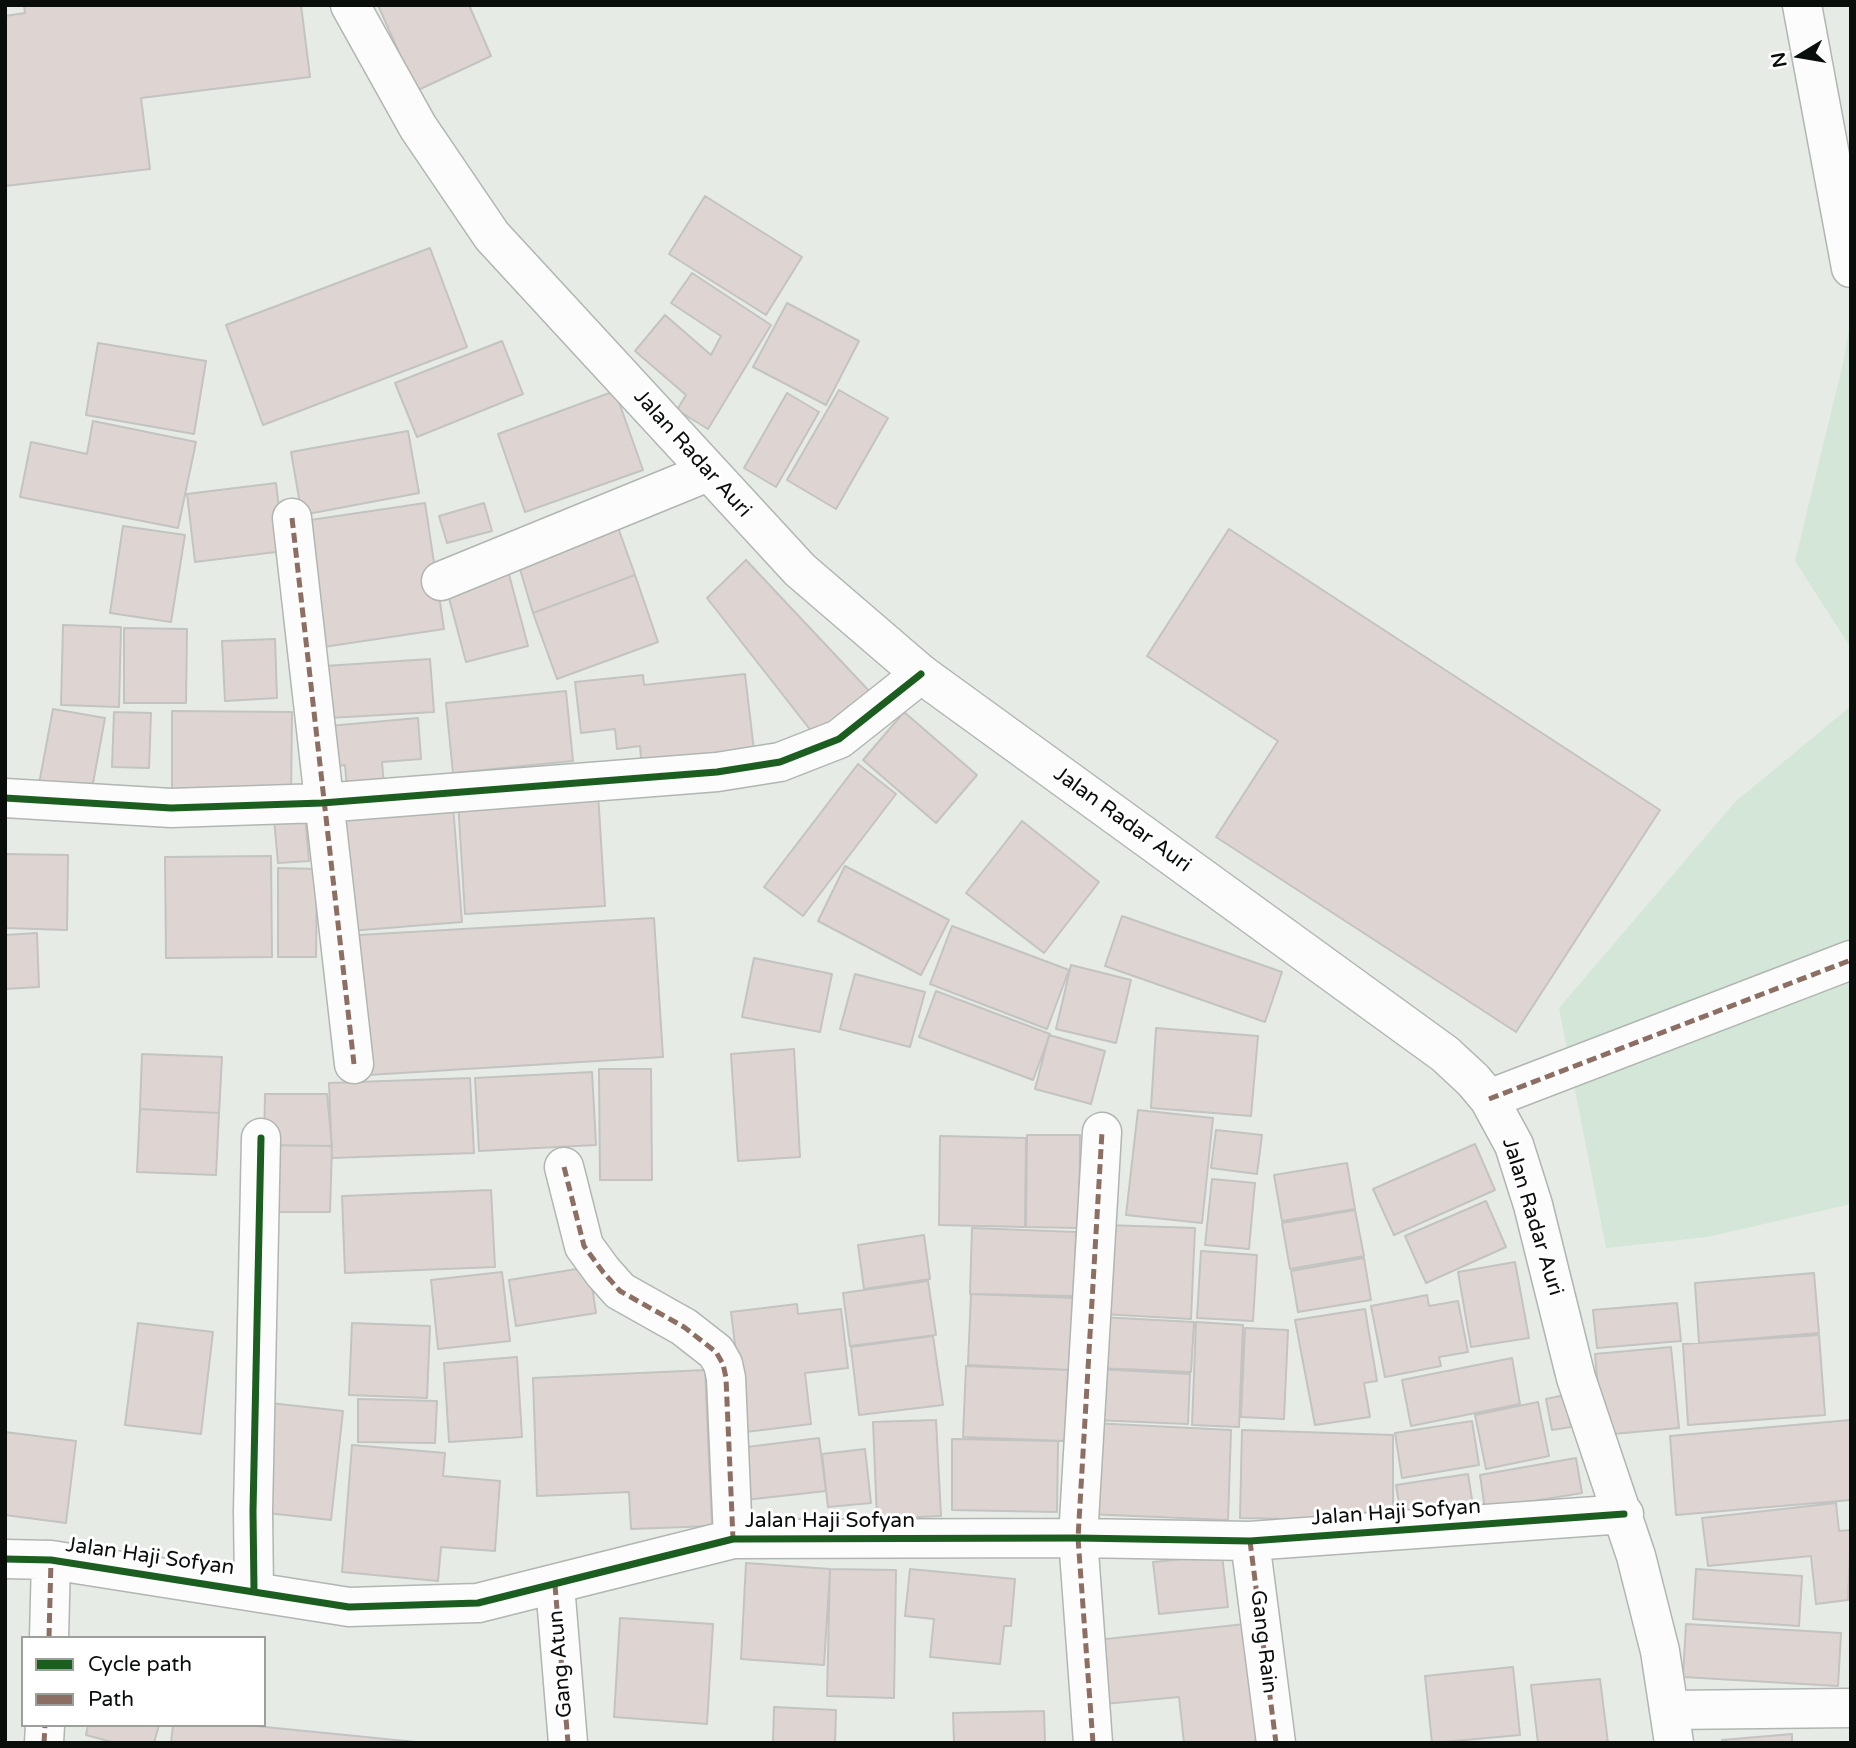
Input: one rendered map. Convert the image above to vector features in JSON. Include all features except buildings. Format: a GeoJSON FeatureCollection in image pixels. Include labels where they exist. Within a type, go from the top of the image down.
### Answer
{"type":"FeatureCollection","features":[{"type":"Feature","properties":{"kind":"street","name":"Jalan Radar Auri"},"geometry":{"type":"LineString","coordinates":[[350,5],[418,127],[455,186],[492,236],[800,570],[921,674],[1445,1054],[1473,1080],[1489,1100],[1504,1123],[1521,1169],[1576,1378],[1624,1514],[1660,1651],[1672,1727]]}},
{"type":"Feature","properties":{"kind":"street"},"geometry":{"type":"LineString","coordinates":[[1802,5],[1851,268]]}},
{"type":"Feature","properties":{"kind":"street"},"geometry":{"type":"LineString","coordinates":[[441,581],[708,472]]}},
{"type":"Feature","properties":{"kind":"street"},"geometry":{"type":"LineString","coordinates":[[292,518],[322,803],[354,1064]]}},
{"type":"Feature","properties":{"kind":"street"},"geometry":{"type":"LineString","coordinates":[[5,798],[171,808],[322,803],[717,772],[780,762],[839,739],[921,674]]}},
{"type":"Feature","properties":{"kind":"street"},"geometry":{"type":"LineString","coordinates":[[1489,1100],[1851,960]]}},
{"type":"Feature","properties":{"kind":"street"},"geometry":{"type":"LineString","coordinates":[[1093,1743],[1077,1538],[1102,1132]]}},
{"type":"Feature","properties":{"kind":"street"},"geometry":{"type":"LineString","coordinates":[[254,1590],[253,1511],[261,1138]]}},
{"type":"Feature","properties":{"kind":"street"},"geometry":{"type":"LineString","coordinates":[[564,1167],[584,1246],[603,1272],[620,1290],[684,1327],[716,1352],[723,1364],[726,1378],[733,1539]]}},
{"type":"Feature","properties":{"kind":"street","name":"Jalan Haji Sofyan"},"geometry":{"type":"LineString","coordinates":[[5,1559],[51,1560],[349,1606],[478,1603],[733,1539],[1077,1538],[1250,1541],[1624,1514]]}},
{"type":"Feature","properties":{"kind":"street","name":"Gang Rain"},"geometry":{"type":"LineString","coordinates":[[1250,1541],[1276,1743]]}},
{"type":"Feature","properties":{"kind":"street"},"geometry":{"type":"LineString","coordinates":[[49,1636],[51,1560]]}},
{"type":"Feature","properties":{"kind":"street","name":"Gang Atun"},"geometry":{"type":"LineString","coordinates":[[555,1585],[568,1743]]}},
{"type":"Feature","properties":{"kind":"street"},"geometry":{"type":"LineString","coordinates":[[1672,1727],[1851,1708]]}},
{"type":"Feature","properties":{"kind":"green space"},"geometry":{"type":"Polygon","coordinates":[[[1851,316],[1851,648],[1795,561],[1844,359],[1851,316]]]}},
{"type":"Feature","properties":{"kind":"green space"},"geometry":{"type":"Polygon","coordinates":[[[1851,706],[1851,1204],[1707,1237],[1606,1248],[1559,1008],[1735,802],[1851,706]]]}},
{"type":"Feature","properties":{"kind":"marked path"},"geometry":{"type":"LineString","coordinates":[[292,518],[354,1064]]}},
{"type":"Feature","properties":{"kind":"marked path"},"geometry":{"type":"LineString","coordinates":[[1489,1099],[1851,960]]}},
{"type":"Feature","properties":{"kind":"marked path"},"geometry":{"type":"LineString","coordinates":[[1093,1743],[1078,1538],[1102,1132]]}},
{"type":"Feature","properties":{"kind":"marked path"},"geometry":{"type":"LineString","coordinates":[[564,1167],[584,1246],[603,1272],[620,1291],[684,1327],[716,1352],[723,1364],[726,1378],[733,1539]]}},
{"type":"Feature","properties":{"kind":"marked path"},"geometry":{"type":"LineString","coordinates":[[1250,1541],[1276,1743]]}},
{"type":"Feature","properties":{"kind":"marked path"},"geometry":{"type":"LineString","coordinates":[[49,1636],[51,1560]]}},
{"type":"Feature","properties":{"kind":"marked path"},"geometry":{"type":"LineString","coordinates":[[555,1585],[568,1743]]}},
{"type":"Feature","properties":{"kind":"marked path"},"geometry":{"type":"LineString","coordinates":[[44,1743],[45,1727]]}},
{"type":"Feature","properties":{"kind":"cycle path"},"geometry":{"type":"LineString","coordinates":[[5,798],[171,808],[322,803],[717,772],[780,762],[839,739],[921,674]]}},
{"type":"Feature","properties":{"kind":"cycle path"},"geometry":{"type":"LineString","coordinates":[[254,1590],[253,1511],[261,1138]]}},
{"type":"Feature","properties":{"kind":"cycle path"},"geometry":{"type":"LineString","coordinates":[[5,1559],[51,1560],[349,1607],[478,1603],[733,1539],[1078,1538],[1250,1541],[1624,1514]]}}]}
